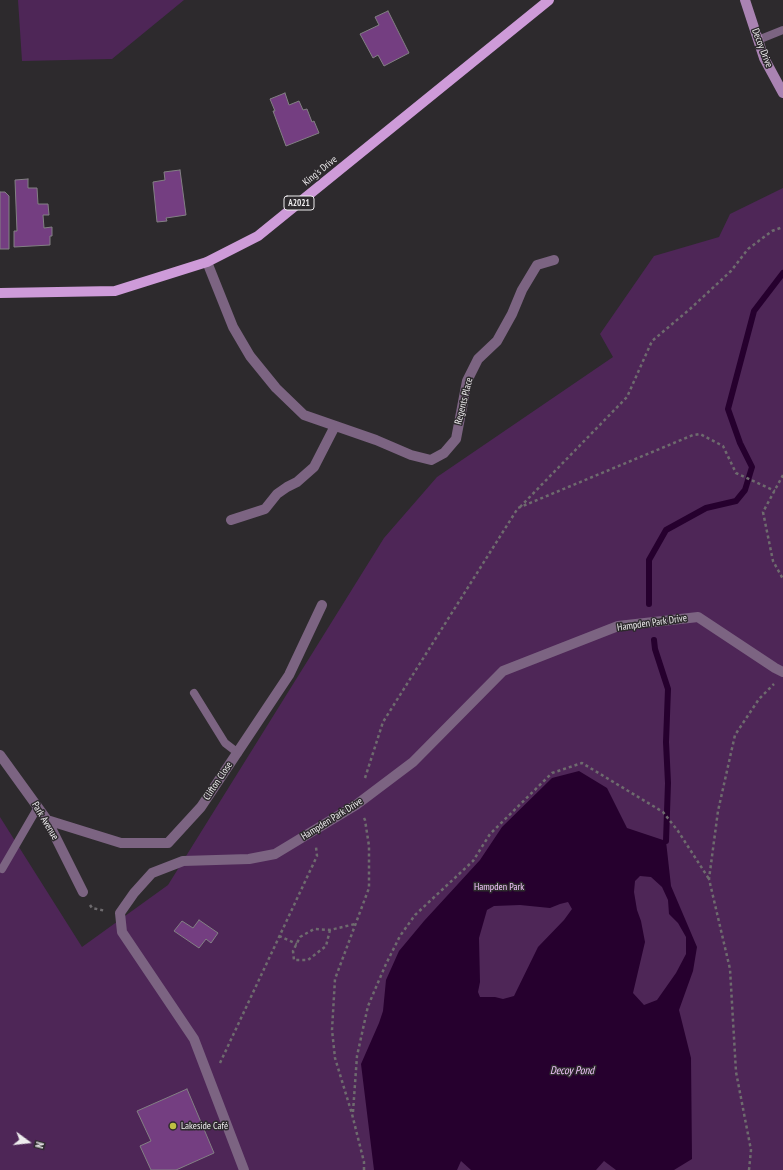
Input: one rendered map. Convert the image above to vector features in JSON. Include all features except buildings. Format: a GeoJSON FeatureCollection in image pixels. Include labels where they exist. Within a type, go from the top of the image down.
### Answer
{"type":"FeatureCollection","features":[{"type":"Feature","properties":{"kind":"main road","name":"King's Drive"},"geometry":{"type":"LineString","coordinates":[[0,293],[115,291],[207,262],[258,236],[549,0]]}},
{"type":"Feature","properties":{"kind":"street","name":"Decoy Drive"},"geometry":{"type":"LineString","coordinates":[[745,0],[764,58],[783,93]]}},
{"type":"Feature","properties":{"kind":"street","name":"Regents Place"},"geometry":{"type":"LineString","coordinates":[[207,262],[233,326],[250,356],[276,388],[304,415],[431,460],[444,453],[456,439],[467,382],[478,359],[497,341],[512,314],[522,290],[537,265],[554,260]]}},
{"type":"Feature","properties":{"kind":"street"},"geometry":{"type":"LineString","coordinates":[[231,520],[265,509],[277,494],[286,487],[297,482],[314,468],[335,426]]}},
{"type":"Feature","properties":{"kind":"street","name":"Clifton Close"},"geometry":{"type":"LineString","coordinates":[[47,820],[121,843],[168,843],[201,807],[290,676],[322,605]]}},
{"type":"Feature","properties":{"kind":"street","name":"Hampden Park Drive"},"geometry":{"type":"LineString","coordinates":[[120,913],[134,893],[152,873],[183,861],[249,859],[275,854],[356,805],[413,762],[503,671],[618,626],[698,617],[775,668],[781,676]]}},
{"type":"Feature","properties":{"kind":"street","name":"Park Avenue"},"geometry":{"type":"LineString","coordinates":[[0,755],[47,820],[83,892]]}},
{"type":"Feature","properties":{"kind":"street"},"geometry":{"type":"LineString","coordinates":[[120,913],[122,932],[194,1039],[244,1170]]}},
{"type":"Feature","properties":{"kind":"lane"},"geometry":{"type":"LineString","coordinates":[[758,40],[783,30]]}},
{"type":"Feature","properties":{"kind":"lane"},"geometry":{"type":"LineString","coordinates":[[194,693],[225,743],[238,753]]}},
{"type":"Feature","properties":{"kind":"lane"},"geometry":{"type":"LineString","coordinates":[[2,868],[38,807]]}},
{"type":"Feature","properties":{"kind":"path"},"geometry":{"type":"LineString","coordinates":[[364,1170],[364,1162],[352,1114],[335,1058],[332,1030],[335,979],[369,888],[369,846],[365,820],[356,805],[383,722],[518,508],[627,397],[652,341],[690,310],[731,270],[748,249],[772,231],[783,227]]}},
{"type":"Feature","properties":{"kind":"path"},"geometry":{"type":"LineString","coordinates":[[518,508],[692,435],[700,434],[723,446],[736,473],[775,490]]}},
{"type":"Feature","properties":{"kind":"path"},"geometry":{"type":"LineString","coordinates":[[783,475],[763,512],[773,560],[783,579]]}},
{"type":"Feature","properties":{"kind":"path"},"geometry":{"type":"LineString","coordinates":[[709,879],[718,811],[735,735],[759,699],[781,676]]}},
{"type":"Feature","properties":{"kind":"path"},"geometry":{"type":"LineString","coordinates":[[352,1114],[357,1056],[368,1006],[400,936],[414,915],[473,861],[490,834],[552,773],[582,763],[664,812],[709,879],[730,969],[736,1072],[752,1150],[749,1170]]}},
{"type":"Feature","properties":{"kind":"path"},"geometry":{"type":"LineString","coordinates":[[210,1083],[317,856]]}},
{"type":"Feature","properties":{"kind":"path"},"geometry":{"type":"LineString","coordinates":[[83,892],[92,908],[120,913]]}},
{"type":"Feature","properties":{"kind":"path"},"geometry":{"type":"LineString","coordinates":[[106,910],[108,918]]}},
{"type":"Feature","properties":{"kind":"path"},"geometry":{"type":"LineString","coordinates":[[330,930],[326,946],[308,960],[294,960],[293,951],[300,937],[314,929],[330,930],[356,924]]}},
{"type":"Feature","properties":{"kind":"path"},"geometry":{"type":"LineString","coordinates":[[280,936],[297,944]]}},
{"type":"Feature","properties":{"kind":"green space"},"geometry":{"type":"Polygon","coordinates":[[[18,0],[184,0],[112,59],[22,61],[18,0]]]}},
{"type":"Feature","properties":{"kind":"green space","name":"Hampden Park"},"geometry":{"type":"Polygon","coordinates":[[[783,188],[783,1170],[0,1170],[0,817],[82,947],[168,885],[384,538],[437,477],[613,357],[600,334],[654,256],[719,237],[730,214],[783,188]]]}},
{"type":"Feature","properties":{"kind":"water","name":"Decoy Pond"},"geometry":{"type":"Polygon","coordinates":[[[579,771],[607,788],[627,828],[666,841],[671,886],[697,947],[693,971],[679,1010],[691,1058],[692,1159],[674,1170],[616,1170],[604,1161],[596,1170],[471,1170],[461,1161],[457,1170],[374,1170],[361,1064],[379,1023],[383,1011],[386,980],[399,951],[424,921],[480,860],[502,827],[552,778],[579,771]],[[640,876],[635,881],[634,892],[645,942],[633,993],[644,1005],[657,1000],[676,973],[686,954],[686,937],[678,923],[669,914],[668,900],[662,887],[651,877],[640,876]],[[568,902],[550,908],[520,905],[494,906],[487,910],[479,938],[480,982],[478,992],[480,997],[495,997],[503,999],[514,996],[538,947],[564,920],[572,909],[568,902]]]}},
{"type":"Feature","properties":{"kind":"waterway"},"geometry":{"type":"LineString","coordinates":[[649,604],[649,560],[666,530],[706,508],[736,501],[745,490],[752,467],[740,443],[728,409],[754,311],[783,273]]}},
{"type":"Feature","properties":{"kind":"waterway"},"geometry":{"type":"LineString","coordinates":[[654,640],[655,649],[668,689],[666,742],[668,783],[666,841]]}},
{"type":"Feature","properties":{"kind":"place","name":"Lakeside Café"},"geometry":{"type":"Point","coordinates":[173,1126]}}]}
